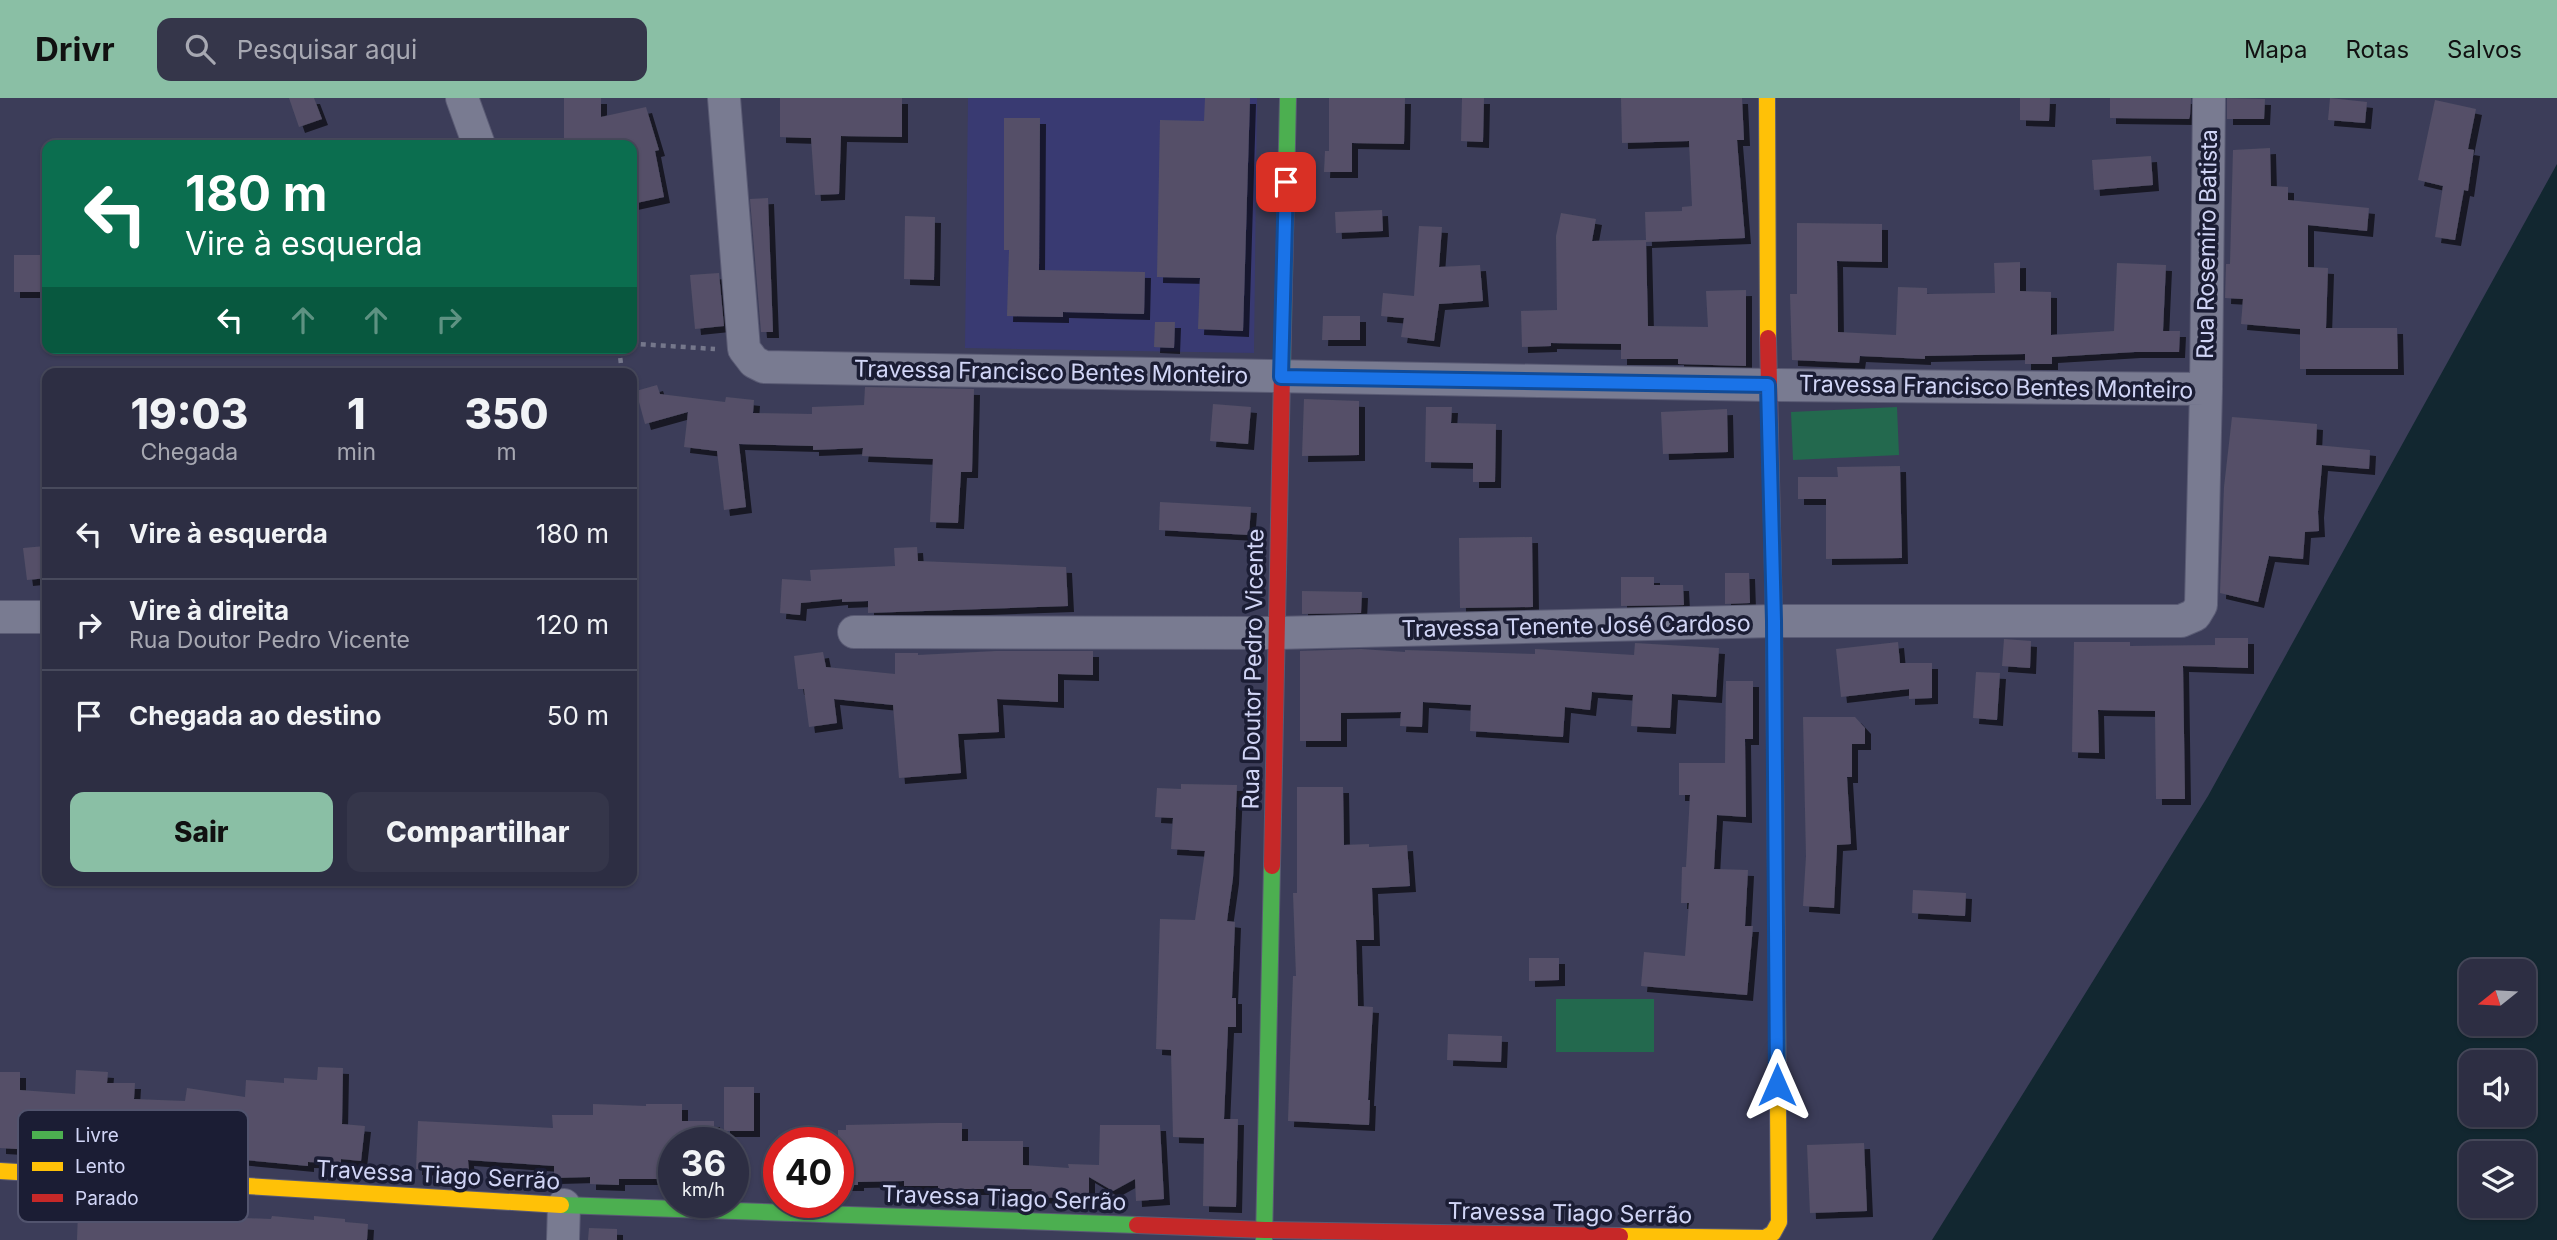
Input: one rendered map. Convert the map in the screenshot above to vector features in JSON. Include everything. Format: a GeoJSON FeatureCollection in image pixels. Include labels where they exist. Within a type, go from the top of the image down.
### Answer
{"type":"FeatureCollection","features":[{"type":"Feature","properties":{"kind":"street"},"geometry":{"type":"LineString","coordinates":[[462,98],[477,140]]}},
{"type":"Feature","properties":{"kind":"street"},"geometry":{"type":"LineString","coordinates":[[724,98],[744,349]]}},
{"type":"Feature","properties":{"kind":"street","name":"Rua Doutor Pedro Vicente"},"geometry":{"type":"LineString","coordinates":[[1264,1235],[1288,98]]}},
{"type":"Feature","properties":{"kind":"street"},"geometry":{"type":"LineString","coordinates":[[1755,1239],[1765,1238],[1773,1233],[1779,1222],[1767,98]]}},
{"type":"Feature","properties":{"kind":"street","name":"Rua Rosemiro Batista"},"geometry":{"type":"LineString","coordinates":[[2206,389],[2209,98]]}},
{"type":"Feature","properties":{"kind":"street","name":"Travessa Francisco Bentes Monteiro"},"geometry":{"type":"LineString","coordinates":[[744,349],[754,362],[764,367],[1768,385],[2206,389]]}},
{"type":"Feature","properties":{"kind":"street","name":"Travessa Tenente José Cardoso"},"geometry":{"type":"LineString","coordinates":[[854,632],[1276,634],[1774,621],[2182,621],[2195,615],[2201,605],[2206,389]]}},
{"type":"Feature","properties":{"kind":"street"},"geometry":{"type":"LineString","coordinates":[[0,617],[42,617]]}},
{"type":"Feature","properties":{"kind":"street","name":"Travessa Tiago Serrão"},"geometry":{"type":"LineString","coordinates":[[0,1171],[18,1172]]}},
{"type":"Feature","properties":{"kind":"street","name":"Travessa Tiago Serrão"},"geometry":{"type":"LineString","coordinates":[[248,1186],[564,1205],[1264,1235],[1755,1239]]}},
{"type":"Feature","properties":{"kind":"street"},"geometry":{"type":"LineString","coordinates":[[563,1240],[564,1205]]}},
{"type":"Feature","properties":{"kind":"path"},"geometry":{"type":"LineString","coordinates":[[637,345],[744,349]]}},
{"type":"Feature","properties":{"kind":"shaded area"},"geometry":{"type":"Polygon","coordinates":[[[968,98],[1257,98],[1254,353],[965,348],[968,98]]]}},
{"type":"Feature","properties":{"kind":"green space"},"geometry":{"type":"Polygon","coordinates":[[[1897,407],[1899,455],[1793,460],[1791,412],[1897,407]]]}},
{"type":"Feature","properties":{"kind":"green space"},"geometry":{"type":"Polygon","coordinates":[[[1556,999],[1654,999],[1654,1052],[1556,1052],[1556,999]]]}},
{"type":"Feature","properties":{"kind":"water"},"geometry":{"type":"Polygon","coordinates":[[[2557,164],[2557,1240],[1932,1240],[2208,796],[2557,164]]]}},
{"type":"Feature","properties":{"kind":"building"},"geometry":{"type":"Polygon","coordinates":[[[289,98],[314,98],[322,119],[299,127],[289,98]]]}},
{"type":"Feature","properties":{"kind":"building"},"geometry":{"type":"Polygon","coordinates":[[[564,98],[601,98],[601,117],[646,107],[659,150],[655,151],[664,197],[637,203],[637,140],[564,140],[564,98]]]}},
{"type":"Feature","properties":{"kind":"building"},"geometry":{"type":"Polygon","coordinates":[[[780,98],[902,98],[902,137],[841,136],[839,194],[815,195],[811,138],[780,137],[780,98]]]}},
{"type":"Feature","properties":{"kind":"building"},"geometry":{"type":"Polygon","coordinates":[[[1205,98],[1250,98],[1243,331],[1198,329],[1200,278],[1157,277],[1160,120],[1204,121],[1205,98]]]}},
{"type":"Feature","properties":{"kind":"building"},"geometry":{"type":"Polygon","coordinates":[[[1329,98],[1405,98],[1404,144],[1352,143],[1352,172],[1324,172],[1325,151],[1329,151],[1329,98]]]}},
{"type":"Feature","properties":{"kind":"building"},"geometry":{"type":"Polygon","coordinates":[[[1462,98],[1484,98],[1483,142],[1461,141],[1462,98]]]}},
{"type":"Feature","properties":{"kind":"building"},"geometry":{"type":"Polygon","coordinates":[[[1621,98],[1742,98],[1744,140],[1737,140],[1745,238],[1646,242],[1648,326],[1708,327],[1706,291],[1746,290],[1746,366],[1678,364],[1678,359],[1621,359],[1621,344],[1551,343],[1551,346],[1522,347],[1521,311],[1557,310],[1556,236],[1561,213],[1596,219],[1592,241],[1646,240],[1645,212],[1682,211],[1682,207],[1692,206],[1689,141],[1622,143],[1621,98]]]}},
{"type":"Feature","properties":{"kind":"building"},"geometry":{"type":"Polygon","coordinates":[[[2020,98],[2050,98],[2049,121],[2020,120],[2020,98]]]}},
{"type":"Feature","properties":{"kind":"building"},"geometry":{"type":"Polygon","coordinates":[[[2110,98],[2191,98],[2190,116],[2189,119],[2110,118],[2110,98]]]}},
{"type":"Feature","properties":{"kind":"building"},"geometry":{"type":"Polygon","coordinates":[[[2227,98],[2265,99],[2264,119],[2227,119],[2227,98]]]}},
{"type":"Feature","properties":{"kind":"building"},"geometry":{"type":"Polygon","coordinates":[[[2330,98],[2367,102],[2365,123],[2328,120],[2330,98]]]}},
{"type":"Feature","properties":{"kind":"building"},"geometry":{"type":"Polygon","coordinates":[[[2435,100],[2476,109],[2468,149],[2474,150],[2468,191],[2464,190],[2455,240],[2435,237],[2443,186],[2418,180],[2435,100]]]}},
{"type":"Feature","properties":{"kind":"building"},"geometry":{"type":"Polygon","coordinates":[[[1004,118],[1040,118],[1039,270],[1145,272],[1144,314],[1063,312],[1063,317],[1007,316],[1009,250],[1004,250],[1004,118]]]}},
{"type":"Feature","properties":{"kind":"building"},"geometry":{"type":"Polygon","coordinates":[[[2270,148],[2271,186],[2288,187],[2288,200],[2369,208],[2367,231],[2308,225],[2308,267],[2328,268],[2326,328],[2397,328],[2398,369],[2300,369],[2300,329],[2241,324],[2243,299],[2225,298],[2226,264],[2230,264],[2233,150],[2270,148]]]}},
{"type":"Feature","properties":{"kind":"building"},"geometry":{"type":"Polygon","coordinates":[[[2151,156],[2153,185],[2094,190],[2092,160],[2151,156]]]}},
{"type":"Feature","properties":{"kind":"building"},"geometry":{"type":"Polygon","coordinates":[[[768,198],[773,332],[761,332],[750,199],[768,198]]]}},
{"type":"Feature","properties":{"kind":"building"},"geometry":{"type":"Polygon","coordinates":[[[1382,210],[1383,231],[1336,233],[1335,212],[1382,210]]]}},
{"type":"Feature","properties":{"kind":"building"},"geometry":{"type":"Polygon","coordinates":[[[905,216],[935,217],[934,280],[904,279],[905,216]]]}},
{"type":"Feature","properties":{"kind":"building"},"geometry":{"type":"Polygon","coordinates":[[[1797,223],[1882,224],[1882,262],[1837,261],[1838,332],[1896,335],[1898,287],[1927,288],[1927,294],[1995,293],[1994,263],[2020,262],[2020,291],[2051,292],[2051,335],[2114,331],[2117,263],[2166,265],[2163,331],[2180,331],[2179,352],[2052,357],[2052,364],[2025,364],[2025,354],[1925,356],[1925,359],[1860,356],[1859,363],[1792,360],[1790,294],[1797,294],[1797,223]]]}},
{"type":"Feature","properties":{"kind":"building"},"geometry":{"type":"Polygon","coordinates":[[[1419,226],[1442,227],[1439,267],[1480,265],[1483,301],[1439,304],[1434,341],[1401,337],[1404,318],[1381,316],[1383,293],[1414,296],[1419,226]]]}},
{"type":"Feature","properties":{"kind":"building"},"geometry":{"type":"Polygon","coordinates":[[[14,255],[41,255],[41,292],[14,292],[14,255]]]}},
{"type":"Feature","properties":{"kind":"building"},"geometry":{"type":"Polygon","coordinates":[[[719,273],[724,326],[695,329],[690,275],[719,273]]]}},
{"type":"Feature","properties":{"kind":"building"},"geometry":{"type":"Polygon","coordinates":[[[1323,316],[1360,316],[1360,340],[1322,340],[1323,316]]]}},
{"type":"Feature","properties":{"kind":"building"},"geometry":{"type":"Polygon","coordinates":[[[1155,322],[1175,322],[1174,348],[1154,347],[1155,322]]]}},
{"type":"Feature","properties":{"kind":"building"},"geometry":{"type":"Polygon","coordinates":[[[657,385],[660,394],[725,402],[726,397],[754,400],[753,413],[812,414],[812,407],[864,405],[865,387],[974,389],[972,472],[961,472],[958,523],[930,522],[933,459],[862,456],[863,448],[813,450],[813,446],[739,444],[746,507],[724,510],[717,451],[684,447],[688,412],[645,424],[637,391],[657,385]]]}},
{"type":"Feature","properties":{"kind":"building"},"geometry":{"type":"Polygon","coordinates":[[[1304,399],[1359,401],[1359,455],[1302,456],[1304,399]]]}},
{"type":"Feature","properties":{"kind":"building"},"geometry":{"type":"Polygon","coordinates":[[[1213,404],[1251,407],[1248,444],[1210,441],[1213,404]]]}},
{"type":"Feature","properties":{"kind":"building"},"geometry":{"type":"Polygon","coordinates":[[[1426,407],[1452,407],[1451,423],[1496,424],[1495,482],[1473,482],[1473,463],[1425,462],[1426,407]]]}},
{"type":"Feature","properties":{"kind":"building"},"geometry":{"type":"Polygon","coordinates":[[[1727,409],[1728,452],[1663,454],[1661,412],[1727,409]]]}},
{"type":"Feature","properties":{"kind":"building"},"geometry":{"type":"Polygon","coordinates":[[[2232,417],[2317,424],[2316,445],[2370,450],[2369,469],[2322,465],[2319,531],[2305,532],[2303,559],[2269,556],[2258,602],[2220,593],[2224,487],[2232,417]]]}},
{"type":"Feature","properties":{"kind":"building"},"geometry":{"type":"Polygon","coordinates":[[[1900,466],[1902,558],[1826,559],[1826,499],[1798,499],[1798,477],[1838,477],[1837,467],[1900,466]]]}},
{"type":"Feature","properties":{"kind":"building"},"geometry":{"type":"Polygon","coordinates":[[[1160,502],[1251,507],[1249,535],[1159,530],[1160,502]]]}},
{"type":"Feature","properties":{"kind":"building"},"geometry":{"type":"Polygon","coordinates":[[[1532,537],[1533,607],[1460,608],[1459,538],[1532,537]]]}},
{"type":"Feature","properties":{"kind":"building"},"geometry":{"type":"Polygon","coordinates":[[[42,546],[42,578],[27,580],[23,548],[42,546]]]}},
{"type":"Feature","properties":{"kind":"building"},"geometry":{"type":"Polygon","coordinates":[[[917,547],[918,561],[1066,567],[1068,606],[868,613],[868,601],[842,602],[842,599],[801,603],[800,615],[780,613],[782,579],[811,581],[810,570],[895,566],[894,548],[917,547]]]}},
{"type":"Feature","properties":{"kind":"building"},"geometry":{"type":"Polygon","coordinates":[[[1725,573],[1749,573],[1750,603],[1725,604],[1725,573]]]}},
{"type":"Feature","properties":{"kind":"building"},"geometry":{"type":"Polygon","coordinates":[[[1621,577],[1654,577],[1654,585],[1683,585],[1684,605],[1621,606],[1621,577]]]}},
{"type":"Feature","properties":{"kind":"building"},"geometry":{"type":"Polygon","coordinates":[[[1302,591],[1362,592],[1361,613],[1302,614],[1302,591]]]}},
{"type":"Feature","properties":{"kind":"building"},"geometry":{"type":"Polygon","coordinates":[[[2215,638],[2248,638],[2248,668],[2183,666],[2185,799],[2156,799],[2155,711],[2098,710],[2099,753],[2072,752],[2074,642],[2130,642],[2130,646],[2215,645],[2215,638]]]}},
{"type":"Feature","properties":{"kind":"building"},"geometry":{"type":"Polygon","coordinates":[[[2004,639],[2031,641],[2030,668],[2002,666],[2004,639]]]}},
{"type":"Feature","properties":{"kind":"building"},"geometry":{"type":"Polygon","coordinates":[[[1898,642],[1900,663],[1932,663],[1932,698],[1909,699],[1909,689],[1841,697],[1836,649],[1898,642]]]}},
{"type":"Feature","properties":{"kind":"building"},"geometry":{"type":"Polygon","coordinates":[[[1635,643],[1719,648],[1716,697],[1672,694],[1670,728],[1631,726],[1633,695],[1592,692],[1590,710],[1565,707],[1563,737],[1470,731],[1471,705],[1423,702],[1422,727],[1400,726],[1401,712],[1341,713],[1341,741],[1300,741],[1300,651],[1361,649],[1535,654],[1535,649],[1634,655],[1635,643]]]}},
{"type":"Feature","properties":{"kind":"building"},"geometry":{"type":"Polygon","coordinates":[[[996,651],[1093,651],[1093,675],[1058,674],[1058,702],[997,699],[999,732],[958,734],[961,773],[899,778],[893,705],[834,699],[837,723],[809,727],[804,689],[798,689],[794,656],[823,652],[826,667],[895,674],[895,653],[918,655],[996,651]]]}},
{"type":"Feature","properties":{"kind":"building"},"geometry":{"type":"Polygon","coordinates":[[[1976,672],[2000,673],[1997,720],[1973,718],[1976,672]]]}},
{"type":"Feature","properties":{"kind":"building"},"geometry":{"type":"Polygon","coordinates":[[[1726,681],[1753,681],[1753,739],[1745,739],[1746,817],[1717,815],[1714,869],[1748,870],[1745,926],[1753,926],[1747,995],[1641,986],[1644,952],[1685,956],[1689,903],[1681,903],[1682,867],[1686,867],[1690,795],[1679,795],[1679,763],[1725,763],[1726,681]]]}},
{"type":"Feature","properties":{"kind":"building"},"geometry":{"type":"Polygon","coordinates":[[[1803,717],[1855,717],[1865,728],[1865,744],[1852,744],[1852,777],[1847,777],[1851,844],[1837,845],[1834,908],[1803,906],[1806,856],[1803,717]]]}},
{"type":"Feature","properties":{"kind":"building"},"geometry":{"type":"Polygon","coordinates":[[[1181,784],[1237,785],[1233,878],[1227,921],[1235,922],[1232,998],[1236,998],[1236,1027],[1228,1027],[1224,1119],[1238,1119],[1236,1207],[1203,1206],[1204,1138],[1173,1137],[1171,1050],[1156,1049],[1160,919],[1195,920],[1205,851],[1171,849],[1173,818],[1155,817],[1157,788],[1181,789],[1181,784]]]}},
{"type":"Feature","properties":{"kind":"building"},"geometry":{"type":"Polygon","coordinates":[[[1297,787],[1343,787],[1344,845],[1407,845],[1410,886],[1372,888],[1374,940],[1356,940],[1358,1006],[1373,1007],[1369,1125],[1288,1121],[1293,976],[1296,976],[1293,893],[1297,893],[1297,787]]]}},
{"type":"Feature","properties":{"kind":"building"},"geometry":{"type":"Polygon","coordinates":[[[1913,890],[1966,893],[1965,916],[1912,913],[1913,890]]]}},
{"type":"Feature","properties":{"kind":"building"},"geometry":{"type":"Polygon","coordinates":[[[1529,958],[1559,958],[1559,980],[1529,981],[1529,958]]]}},
{"type":"Feature","properties":{"kind":"building"},"geometry":{"type":"Polygon","coordinates":[[[1448,1034],[1502,1036],[1501,1062],[1447,1060],[1448,1034]]]}},
{"type":"Feature","properties":{"kind":"building"},"geometry":{"type":"Polygon","coordinates":[[[318,1067],[343,1068],[342,1124],[365,1126],[361,1161],[341,1159],[341,1163],[308,1162],[308,1166],[248,1160],[248,1110],[18,1110],[18,1149],[0,1148],[0,1072],[20,1072],[20,1090],[75,1094],[76,1070],[108,1072],[107,1083],[135,1083],[134,1099],[185,1101],[187,1088],[245,1097],[246,1080],[284,1083],[284,1078],[317,1080],[318,1067]]]}},
{"type":"Feature","properties":{"kind":"building"},"geometry":{"type":"Polygon","coordinates":[[[724,1087],[754,1087],[754,1131],[749,1131],[749,1127],[724,1127],[724,1087]]]}},
{"type":"Feature","properties":{"kind":"building"},"geometry":{"type":"Polygon","coordinates":[[[593,1104],[682,1104],[682,1121],[714,1121],[714,1127],[658,1127],[658,1179],[619,1179],[619,1185],[590,1184],[590,1177],[554,1178],[554,1166],[468,1160],[469,1171],[416,1169],[418,1121],[553,1128],[552,1115],[593,1115],[593,1104]]]}},
{"type":"Feature","properties":{"kind":"building"},"geometry":{"type":"Polygon","coordinates":[[[962,1123],[962,1141],[1023,1141],[1023,1165],[1069,1168],[1068,1164],[1099,1165],[1100,1125],[1160,1125],[1164,1199],[1136,1201],[1135,1179],[1113,1191],[1089,1177],[1089,1199],[1031,1197],[1032,1189],[938,1189],[938,1186],[904,1186],[904,1181],[858,1182],[858,1185],[854,1185],[854,1127],[846,1125],[962,1123]]]}},
{"type":"Feature","properties":{"kind":"building"},"geometry":{"type":"Polygon","coordinates":[[[1864,1143],[1867,1211],[1810,1213],[1807,1145],[1864,1143]]]}},
{"type":"Feature","properties":{"kind":"building"},"geometry":{"type":"Polygon","coordinates":[[[272,1216],[314,1220],[314,1216],[368,1224],[367,1240],[77,1240],[78,1222],[248,1222],[248,1218],[271,1219],[272,1216]]]}},
{"type":"Feature","properties":{"kind":"building"},"geometry":{"type":"Polygon","coordinates":[[[589,1228],[617,1229],[617,1240],[588,1240],[589,1228]]]}},
{"type":"Feature","properties":{"kind":"traffic: fast"},"geometry":{"type":"LineString","coordinates":[[1282,373],[1288,98]]}},
{"type":"Feature","properties":{"kind":"traffic: fast"},"geometry":{"type":"LineString","coordinates":[[1264,1240],[1272,866]]}},
{"type":"Feature","properties":{"kind":"traffic: fast"},"geometry":{"type":"LineString","coordinates":[[561,1205],[1137,1225]]}},
{"type":"Feature","properties":{"kind":"traffic: slow"},"geometry":{"type":"LineString","coordinates":[[1767,98],[1768,338]]}},
{"type":"Feature","properties":{"kind":"traffic: slow"},"geometry":{"type":"LineString","coordinates":[[1620,1236],[1765,1238],[1773,1233],[1779,1222],[1776,876]]}},
{"type":"Feature","properties":{"kind":"traffic: slow"},"geometry":{"type":"LineString","coordinates":[[0,1171],[18,1172]]}},
{"type":"Feature","properties":{"kind":"traffic: slow"},"geometry":{"type":"LineString","coordinates":[[248,1186],[561,1205]]}},
{"type":"Feature","properties":{"kind":"traffic: jam"},"geometry":{"type":"LineString","coordinates":[[1768,338],[1776,876]]}},
{"type":"Feature","properties":{"kind":"traffic: jam"},"geometry":{"type":"LineString","coordinates":[[1272,866],[1282,373]]}},
{"type":"Feature","properties":{"kind":"traffic: jam"},"geometry":{"type":"LineString","coordinates":[[1137,1225],[1620,1236]]}},
{"type":"Feature","properties":{"kind":"route"},"geometry":{"type":"LineString","coordinates":[[1286,182],[1281,377],[1768,385],[1774,621],[1777,1085]]}}]}
